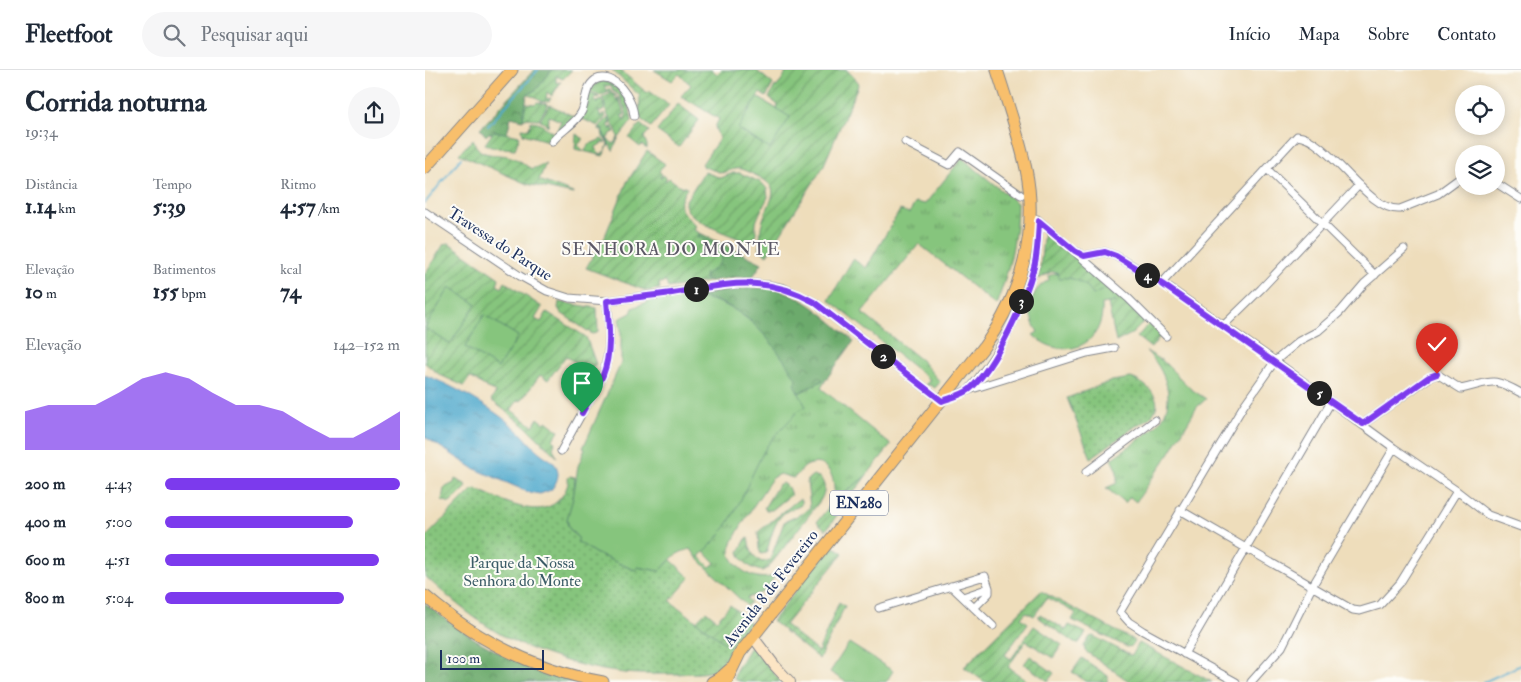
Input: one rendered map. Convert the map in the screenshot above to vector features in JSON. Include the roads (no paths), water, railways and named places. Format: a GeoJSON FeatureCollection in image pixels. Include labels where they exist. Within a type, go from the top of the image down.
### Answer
{"type":"FeatureCollection","features":[{"type":"Feature","properties":{"kind":"main road"},"geometry":{"type":"LineString","coordinates":[[425,168],[512,70]]}},
{"type":"Feature","properties":{"kind":"main road","name":"Avenida 8 de Fevereiro"},"geometry":{"type":"LineString","coordinates":[[726,682],[734,662],[753,637],[983,348],[1002,319],[1015,290],[1025,260],[1035,217],[1026,167],[997,70]]}},
{"type":"Feature","properties":{"kind":"main road"},"geometry":{"type":"LineString","coordinates":[[425,596],[459,624],[486,641],[516,656],[566,674],[603,682]]}},
{"type":"Feature","properties":{"kind":"main road"},"geometry":{"type":"LineString","coordinates":[[753,637],[775,666],[791,682]]}},
{"type":"Feature","properties":{"kind":"main road","name":"EN280"},"geometry":{"type":"LineString","coordinates":[[712,682],[727,673],[734,662]]}},
{"type":"Feature","properties":{"kind":"street"},"geometry":{"type":"LineString","coordinates":[[553,142],[559,133],[581,114],[589,87],[597,79],[610,78],[621,87],[631,100],[634,116]]}},
{"type":"Feature","properties":{"kind":"street"},"geometry":{"type":"LineString","coordinates":[[1162,284],[1297,136],[1304,136],[1323,150],[1359,185],[1385,206],[1394,209],[1400,209],[1438,194],[1455,182]]}},
{"type":"Feature","properties":{"kind":"street"},"geometry":{"type":"LineString","coordinates":[[905,142],[949,165],[961,152],[1021,195]]}},
{"type":"Feature","properties":{"kind":"street"},"geometry":{"type":"LineString","coordinates":[[1267,169],[1375,275]]}},
{"type":"Feature","properties":{"kind":"street"},"geometry":{"type":"LineString","coordinates":[[1223,326],[1261,289],[1359,185]]}},
{"type":"Feature","properties":{"kind":"street"},"geometry":{"type":"LineString","coordinates":[[1505,189],[1521,199]]}},
{"type":"Feature","properties":{"kind":"street","name":"Travessa do Parque"},"geometry":{"type":"LineString","coordinates":[[425,212],[519,276],[547,291],[569,298],[607,301],[669,294],[726,284],[754,284],[784,288],[814,302],[942,401]]}},
{"type":"Feature","properties":{"kind":"street"},"geometry":{"type":"LineString","coordinates":[[1035,217],[1128,298],[1166,336]]}},
{"type":"Feature","properties":{"kind":"street"},"geometry":{"type":"LineString","coordinates":[[969,390],[994,358],[1016,313],[1034,266],[1035,217]]}},
{"type":"Feature","properties":{"kind":"street"},"geometry":{"type":"LineString","coordinates":[[1235,682],[1143,632],[1129,622],[1121,612],[1244,405],[1275,362],[1299,341],[1318,330],[1341,312],[1364,284],[1404,249]]}},
{"type":"Feature","properties":{"kind":"street"},"geometry":{"type":"LineString","coordinates":[[1075,251],[1084,256],[1105,252],[1116,256],[1162,284],[1363,424],[1488,515],[1521,527]]}},
{"type":"Feature","properties":{"kind":"street"},"geometry":{"type":"LineString","coordinates":[[561,451],[603,375],[609,340],[607,301]]}},
{"type":"Feature","properties":{"kind":"street"},"geometry":{"type":"LineString","coordinates":[[942,401],[969,390],[1087,353],[1114,348]]}},
{"type":"Feature","properties":{"kind":"street"},"geometry":{"type":"LineString","coordinates":[[1363,424],[1429,377],[1437,374],[1461,389],[1489,381],[1498,381],[1521,394]]}},
{"type":"Feature","properties":{"kind":"street"},"geometry":{"type":"LineString","coordinates":[[1184,654],[1331,402]]}},
{"type":"Feature","properties":{"kind":"street"},"geometry":{"type":"LineString","coordinates":[[1086,472],[1155,420]]}},
{"type":"Feature","properties":{"kind":"street"},"geometry":{"type":"LineString","coordinates":[[1251,682],[1281,647],[1313,586],[1394,448]]}},
{"type":"Feature","properties":{"kind":"street"},"geometry":{"type":"LineString","coordinates":[[1180,510],[1353,610],[1360,611],[1380,604],[1400,583],[1457,491]]}},
{"type":"Feature","properties":{"kind":"street"},"geometry":{"type":"LineString","coordinates":[[879,608],[985,576],[989,593],[974,608]]}},
{"type":"Feature","properties":{"kind":"street"},"geometry":{"type":"LineString","coordinates":[[970,580],[974,593]]}},
{"type":"Feature","properties":{"kind":"street"},"geometry":{"type":"LineString","coordinates":[[951,586],[993,626]]}},
{"type":"Feature","properties":{"kind":"street"},"geometry":{"type":"LineString","coordinates":[[963,597],[989,588]]}},
{"type":"Feature","properties":{"kind":"water"},"geometry":{"type":"Polygon","coordinates":[[[425,375],[460,391],[482,404],[513,426],[539,452],[553,462],[557,468],[558,477],[551,490],[540,494],[528,492],[473,468],[425,437],[425,375]]]}},
{"type":"Feature","properties":{"kind":"waterway"},"geometry":{"type":"LineString","coordinates":[[488,126],[538,70]]}},
{"type":"Feature","properties":{"kind":"waterway"},"geometry":{"type":"LineString","coordinates":[[425,203],[461,158]]}},
{"type":"Feature","properties":{"kind":"waterway"},"geometry":{"type":"LineString","coordinates":[[1484,682],[1521,665]]}},
{"type":"Feature","properties":{"kind":"district","name":"SENHORA DO MONTE"},"geometry":{"type":"Point","coordinates":[671,249]}},
{"type":"Feature","properties":{"kind":"park label","name":"Parque da Nossa Senhora do Monte"},"geometry":{"type":"Point","coordinates":[522,572]}}]}
